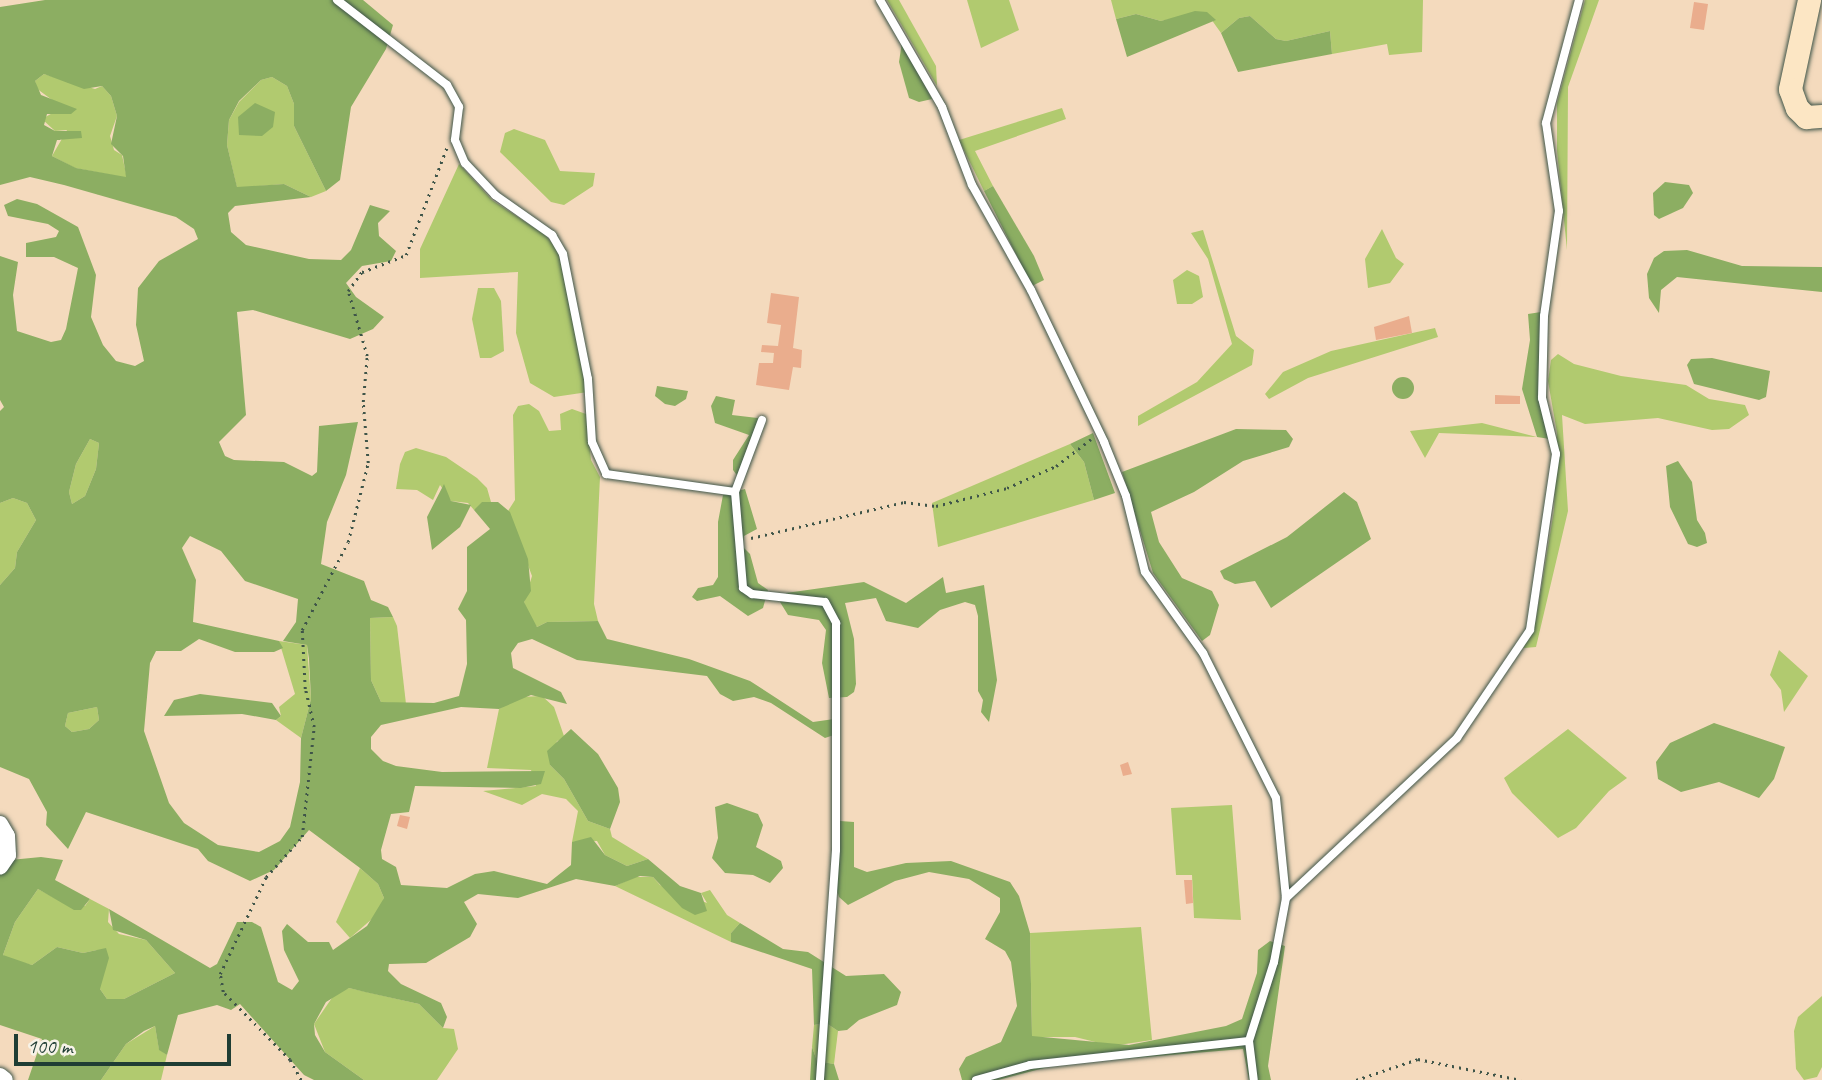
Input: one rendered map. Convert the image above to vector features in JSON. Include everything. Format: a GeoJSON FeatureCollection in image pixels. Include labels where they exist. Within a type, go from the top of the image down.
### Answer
{"type":"FeatureCollection","features":[{"type":"Feature","properties":{"kind":"main road"},"geometry":{"type":"LineString","coordinates":[[1809,0],[1790,89],[1797,108],[1806,117],[1822,116]]}},
{"type":"Feature","properties":{"kind":"street"},"geometry":{"type":"LineString","coordinates":[[0,824],[7,836],[8,855],[0,867]]}},
{"type":"Feature","properties":{"kind":"street"},"geometry":{"type":"LineString","coordinates":[[0,1076],[5,1080]]}},
{"type":"Feature","properties":{"kind":"lane"},"geometry":{"type":"LineString","coordinates":[[337,0],[447,85],[459,107],[455,140],[465,163],[495,195],[552,235],[563,254],[588,379],[592,442],[596,460],[606,474],[735,492]]}},
{"type":"Feature","properties":{"kind":"lane"},"geometry":{"type":"LineString","coordinates":[[880,0],[942,107],[971,184],[1031,290],[1099,433],[1126,496],[1145,572],[1203,653],[1276,798],[1286,898],[1274,962],[1249,1041],[1254,1080]]}},
{"type":"Feature","properties":{"kind":"lane"},"geometry":{"type":"LineString","coordinates":[[1286,898],[1457,738],[1530,630],[1556,454],[1542,398],[1545,316],[1559,211],[1546,123],[1579,0]]}},
{"type":"Feature","properties":{"kind":"lane"},"geometry":{"type":"LineString","coordinates":[[762,420],[735,492],[736,541],[743,588],[752,594],[825,602],[836,623],[836,850],[820,1080]]}},
{"type":"Feature","properties":{"kind":"lane"},"geometry":{"type":"LineString","coordinates":[[976,1080],[1030,1065],[1249,1041]]}},
{"type":"Feature","properties":{"kind":"path"},"geometry":{"type":"LineString","coordinates":[[301,1080],[290,1060],[223,992],[220,974],[266,877],[302,837],[314,727],[305,689],[302,630],[348,542],[369,463],[363,402],[366,356],[348,291],[362,272],[406,255],[444,149],[455,140]]}},
{"type":"Feature","properties":{"kind":"path"},"geometry":{"type":"LineString","coordinates":[[736,541],[904,502],[936,506],[1007,488],[1056,466],[1099,433]]}},
{"type":"Feature","properties":{"kind":"path"},"geometry":{"type":"LineString","coordinates":[[1356,1080],[1418,1059],[1521,1080]]}},
{"type":"Feature","properties":{"kind":"green space"},"geometry":{"type":"Polygon","coordinates":[[[45,0],[363,0],[393,25],[386,49],[351,107],[340,180],[326,191],[294,126],[294,104],[287,86],[272,77],[261,80],[239,101],[229,120],[227,145],[237,187],[284,184],[311,197],[235,206],[228,213],[231,232],[246,245],[309,259],[341,260],[351,250],[370,205],[390,211],[378,223],[379,236],[396,251],[391,261],[362,266],[346,283],[356,297],[384,317],[373,329],[350,339],[253,310],[237,312],[246,415],[219,442],[225,456],[234,460],[284,462],[312,476],[317,472],[319,426],[358,422],[346,475],[327,522],[321,564],[364,581],[371,600],[388,607],[393,617],[370,618],[371,680],[381,702],[434,703],[459,696],[467,664],[466,620],[458,609],[467,591],[467,547],[490,529],[474,510],[482,502],[498,502],[510,512],[528,559],[531,591],[524,602],[537,627],[547,622],[598,621],[607,639],[689,659],[750,681],[813,722],[834,719],[834,735],[825,738],[771,703],[754,697],[733,701],[720,694],[707,676],[577,660],[532,639],[518,643],[511,653],[513,668],[561,692],[567,704],[531,695],[499,709],[461,707],[381,725],[371,737],[371,749],[383,761],[396,766],[442,772],[545,771],[541,784],[521,788],[415,786],[409,812],[391,814],[381,850],[382,859],[396,867],[401,885],[447,888],[475,874],[494,871],[547,884],[571,865],[572,842],[591,837],[605,855],[627,866],[648,859],[680,886],[701,893],[707,911],[695,915],[682,908],[653,877],[640,876],[615,886],[576,879],[518,898],[478,894],[464,902],[477,924],[470,937],[426,963],[389,964],[388,971],[401,984],[441,1003],[447,1017],[443,1028],[419,1004],[349,988],[326,1002],[314,1024],[315,1035],[325,1052],[364,1080],[314,1080],[304,1075],[240,1004],[231,1010],[217,1005],[178,1015],[167,1055],[159,1050],[155,1026],[144,1031],[126,1044],[101,1080],[28,1080],[42,1039],[0,1025],[0,861],[41,857],[63,860],[55,880],[90,899],[81,910],[74,910],[38,889],[15,922],[3,955],[32,965],[57,947],[83,953],[106,948],[109,958],[100,989],[107,999],[124,999],[175,973],[146,940],[113,930],[109,909],[210,968],[217,964],[237,922],[252,922],[261,927],[278,982],[292,990],[299,981],[284,950],[282,931],[287,924],[308,942],[329,942],[333,950],[367,926],[384,898],[378,884],[309,830],[274,870],[250,881],[208,861],[198,849],[86,812],[68,849],[46,825],[47,812],[29,779],[0,767],[0,585],[15,568],[17,552],[36,520],[27,503],[13,498],[0,503],[0,411],[4,407],[0,400],[0,256],[18,262],[13,295],[17,331],[51,342],[61,340],[66,329],[78,268],[54,257],[26,257],[26,243],[56,237],[59,231],[48,224],[8,216],[4,205],[17,199],[37,204],[78,227],[96,275],[91,317],[103,345],[116,361],[135,366],[144,361],[136,325],[138,288],[159,261],[198,239],[194,229],[176,217],[64,185],[30,177],[0,185],[0,7],[45,0]],[[44,74],[35,81],[41,95],[77,109],[71,114],[47,114],[44,125],[55,131],[81,131],[82,138],[57,140],[52,156],[76,168],[126,177],[123,156],[111,144],[117,116],[111,96],[102,86],[84,89],[44,74]],[[90,439],[76,464],[69,492],[72,504],[85,496],[96,469],[99,443],[90,439]],[[190,536],[182,548],[196,580],[193,622],[279,641],[283,648],[274,652],[235,652],[199,639],[181,651],[156,651],[150,663],[144,731],[169,803],[184,823],[218,845],[259,852],[280,841],[290,827],[300,782],[301,738],[311,699],[309,659],[307,645],[283,641],[296,622],[298,599],[245,581],[221,551],[190,536]],[[97,707],[68,713],[65,726],[72,732],[89,729],[99,720],[97,707]]]}},
{"type":"Feature","properties":{"kind":"green space"},"geometry":{"type":"Polygon","coordinates":[[[887,0],[899,0],[936,66],[937,86],[887,0]]]}},
{"type":"Feature","properties":{"kind":"green space"},"geometry":{"type":"Polygon","coordinates":[[[967,0],[1009,0],[1019,30],[981,48],[967,0]]]}},
{"type":"Feature","properties":{"kind":"green space"},"geometry":{"type":"Polygon","coordinates":[[[1111,0],[1423,0],[1422,52],[1389,55],[1387,44],[1332,54],[1330,31],[1286,41],[1276,39],[1250,16],[1239,18],[1221,33],[1206,12],[1161,21],[1136,14],[1116,19],[1111,0]]]}},
{"type":"Feature","properties":{"kind":"green space"},"geometry":{"type":"Polygon","coordinates":[[[1585,0],[1599,0],[1568,87],[1567,250],[1557,151],[1557,103],[1585,0]]]}},
{"type":"Feature","properties":{"kind":"green space"},"geometry":{"type":"Polygon","coordinates":[[[1195,11],[1207,12],[1216,20],[1127,57],[1116,19],[1136,14],[1161,21],[1195,11]]]}},
{"type":"Feature","properties":{"kind":"green space"},"geometry":{"type":"Polygon","coordinates":[[[1250,16],[1276,39],[1286,41],[1330,31],[1332,54],[1238,72],[1221,33],[1239,18],[1250,16]]]}},
{"type":"Feature","properties":{"kind":"green space"},"geometry":{"type":"Polygon","coordinates":[[[902,42],[932,99],[919,102],[909,98],[899,62],[902,42]]]}},
{"type":"Feature","properties":{"kind":"green space"},"geometry":{"type":"Polygon","coordinates":[[[44,74],[95,89],[102,86],[111,96],[117,116],[110,136],[114,150],[122,155],[127,178],[75,168],[52,156],[67,130],[55,131],[42,119],[56,111],[71,114],[36,88],[35,81],[44,74]]]}},
{"type":"Feature","properties":{"kind":"green space"},"geometry":{"type":"Polygon","coordinates":[[[272,77],[287,86],[294,104],[294,126],[326,191],[311,197],[284,184],[237,188],[227,145],[229,120],[239,102],[261,80],[272,77]]]}},
{"type":"Feature","properties":{"kind":"green space"},"geometry":{"type":"Polygon","coordinates":[[[255,103],[275,112],[273,127],[262,136],[239,135],[238,117],[255,103]]]}},
{"type":"Feature","properties":{"kind":"green space"},"geometry":{"type":"Polygon","coordinates":[[[1062,108],[1066,119],[975,151],[993,186],[984,191],[959,140],[1062,108]]]}},
{"type":"Feature","properties":{"kind":"green space"},"geometry":{"type":"Polygon","coordinates":[[[514,129],[545,140],[560,171],[595,173],[593,186],[564,205],[551,202],[500,152],[505,133],[514,129]]]}},
{"type":"Feature","properties":{"kind":"green space"},"geometry":{"type":"Polygon","coordinates":[[[459,164],[492,200],[545,235],[558,250],[588,392],[554,397],[530,383],[516,333],[518,272],[420,278],[420,249],[459,164]]]}},
{"type":"Feature","properties":{"kind":"green space"},"geometry":{"type":"Polygon","coordinates":[[[1665,182],[1689,185],[1693,193],[1683,208],[1659,219],[1654,215],[1653,193],[1665,182]]]}},
{"type":"Feature","properties":{"kind":"green space"},"geometry":{"type":"Polygon","coordinates":[[[993,186],[1034,256],[1044,280],[1032,286],[984,191],[993,186]]]}},
{"type":"Feature","properties":{"kind":"green space"},"geometry":{"type":"Polygon","coordinates":[[[1382,229],[1396,258],[1404,264],[1390,283],[1368,288],[1365,259],[1382,229]]]}},
{"type":"Feature","properties":{"kind":"green space"},"geometry":{"type":"Polygon","coordinates":[[[1203,230],[1236,336],[1254,350],[1252,365],[1138,426],[1138,416],[1197,382],[1232,344],[1208,259],[1191,233],[1203,230]]]}},
{"type":"Feature","properties":{"kind":"green space"},"geometry":{"type":"Polygon","coordinates":[[[1687,250],[1742,266],[1822,267],[1822,292],[1677,277],[1661,290],[1659,313],[1649,298],[1647,274],[1654,258],[1664,251],[1687,250]]]}},
{"type":"Feature","properties":{"kind":"green space"},"geometry":{"type":"Polygon","coordinates":[[[1187,270],[1199,276],[1203,297],[1192,304],[1177,304],[1173,280],[1187,270]]]}},
{"type":"Feature","properties":{"kind":"green space"},"geometry":{"type":"Polygon","coordinates":[[[478,288],[494,288],[501,301],[504,351],[491,358],[480,358],[472,319],[478,288]]]}},
{"type":"Feature","properties":{"kind":"green space"},"geometry":{"type":"Polygon","coordinates":[[[1541,312],[1541,397],[1550,439],[1537,437],[1522,389],[1530,340],[1528,314],[1541,312]]]}},
{"type":"Feature","properties":{"kind":"green space"},"geometry":{"type":"Polygon","coordinates":[[[1435,328],[1438,337],[1308,378],[1269,399],[1265,394],[1283,372],[1331,351],[1435,328]]]}},
{"type":"Feature","properties":{"kind":"green space"},"geometry":{"type":"Polygon","coordinates":[[[1558,354],[1574,364],[1621,376],[1686,385],[1709,399],[1745,405],[1749,415],[1729,429],[1712,430],[1658,418],[1585,424],[1562,415],[1568,511],[1536,647],[1523,648],[1536,620],[1554,510],[1557,433],[1548,381],[1551,360],[1558,354]]]}},
{"type":"Feature","properties":{"kind":"green space"},"geometry":{"type":"Polygon","coordinates":[[[1712,358],[1770,371],[1766,397],[1759,400],[1694,384],[1687,365],[1691,359],[1712,358]]]}},
{"type":"Feature","properties":{"kind":"green space"},"geometry":{"type":"Polygon","coordinates":[[[1403,377],[1411,380],[1414,388],[1411,396],[1403,399],[1395,396],[1392,388],[1395,380],[1403,377]]]}},
{"type":"Feature","properties":{"kind":"green space"},"geometry":{"type":"Polygon","coordinates":[[[657,386],[688,391],[686,399],[675,406],[665,404],[655,396],[657,386]]]}},
{"type":"Feature","properties":{"kind":"green space"},"geometry":{"type":"Polygon","coordinates":[[[716,396],[735,400],[732,415],[766,419],[742,482],[733,470],[733,460],[749,435],[715,423],[711,406],[716,396]]]}},
{"type":"Feature","properties":{"kind":"green space"},"geometry":{"type":"Polygon","coordinates":[[[529,404],[539,411],[549,431],[561,430],[560,414],[572,409],[586,414],[591,460],[600,477],[594,604],[598,621],[547,622],[537,627],[526,613],[524,602],[532,576],[508,511],[515,500],[513,415],[518,406],[529,404]]]}},
{"type":"Feature","properties":{"kind":"green space"},"geometry":{"type":"Polygon","coordinates":[[[1482,423],[1537,437],[1439,433],[1425,458],[1410,431],[1482,423]]]}},
{"type":"Feature","properties":{"kind":"green space"},"geometry":{"type":"Polygon","coordinates":[[[1236,429],[1286,430],[1293,439],[1289,447],[1243,461],[1194,492],[1151,512],[1159,542],[1182,578],[1212,591],[1219,605],[1210,635],[1202,641],[1153,573],[1122,472],[1236,429]]]}},
{"type":"Feature","properties":{"kind":"green space"},"geometry":{"type":"Polygon","coordinates":[[[1093,433],[1115,493],[1094,500],[1084,462],[1070,444],[1093,433]]]}},
{"type":"Feature","properties":{"kind":"green space"},"geometry":{"type":"Polygon","coordinates":[[[90,439],[99,443],[96,469],[85,496],[72,504],[69,492],[76,464],[90,439]]]}},
{"type":"Feature","properties":{"kind":"green space"},"geometry":{"type":"Polygon","coordinates":[[[1070,444],[1084,462],[1094,500],[938,547],[932,503],[1070,444]]]}},
{"type":"Feature","properties":{"kind":"green space"},"geometry":{"type":"Polygon","coordinates":[[[416,448],[446,457],[477,478],[487,488],[491,502],[474,510],[468,503],[451,501],[440,485],[433,500],[417,490],[396,489],[405,452],[416,448]]]}},
{"type":"Feature","properties":{"kind":"green space"},"geometry":{"type":"Polygon","coordinates":[[[1678,461],[1692,482],[1697,520],[1705,533],[1707,543],[1697,547],[1688,544],[1670,507],[1666,466],[1678,461]]]}},
{"type":"Feature","properties":{"kind":"green space"},"geometry":{"type":"Polygon","coordinates":[[[444,484],[451,501],[471,505],[460,527],[432,550],[427,517],[444,484]]]}},
{"type":"Feature","properties":{"kind":"green space"},"geometry":{"type":"Polygon","coordinates":[[[745,489],[757,529],[744,536],[742,546],[750,554],[758,583],[768,590],[763,608],[748,616],[720,596],[697,601],[692,597],[698,588],[713,585],[718,577],[718,522],[723,495],[745,489]]]}},
{"type":"Feature","properties":{"kind":"green space"},"geometry":{"type":"Polygon","coordinates":[[[1344,492],[1357,502],[1371,539],[1271,608],[1255,581],[1235,584],[1224,579],[1220,571],[1287,537],[1344,492]]]}},
{"type":"Feature","properties":{"kind":"green space"},"geometry":{"type":"Polygon","coordinates":[[[13,498],[27,503],[36,520],[17,552],[15,568],[0,585],[0,503],[13,498]]]}},
{"type":"Feature","properties":{"kind":"green space"},"geometry":{"type":"Polygon","coordinates":[[[943,577],[946,593],[984,585],[997,680],[989,722],[981,712],[983,700],[978,691],[978,616],[975,605],[965,602],[940,610],[918,628],[886,621],[876,598],[845,603],[854,639],[856,684],[854,692],[847,697],[829,698],[822,663],[826,630],[819,620],[788,615],[780,602],[786,593],[864,582],[906,603],[943,577]]]}},
{"type":"Feature","properties":{"kind":"green space"},"geometry":{"type":"Polygon","coordinates":[[[393,617],[397,626],[406,704],[381,702],[371,680],[370,618],[393,617]]]}},
{"type":"Feature","properties":{"kind":"green space"},"geometry":{"type":"Polygon","coordinates":[[[279,641],[307,645],[311,699],[301,738],[276,720],[281,716],[279,707],[295,694],[279,641]]]}},
{"type":"Feature","properties":{"kind":"green space"},"geometry":{"type":"Polygon","coordinates":[[[1779,650],[1808,676],[1784,712],[1781,690],[1770,675],[1779,650]]]}},
{"type":"Feature","properties":{"kind":"green space"},"geometry":{"type":"Polygon","coordinates":[[[200,694],[272,703],[281,716],[276,720],[242,714],[164,716],[174,700],[200,694]]]}},
{"type":"Feature","properties":{"kind":"green space"},"geometry":{"type":"Polygon","coordinates":[[[542,696],[554,707],[565,739],[557,741],[550,765],[564,779],[588,821],[610,829],[612,837],[648,859],[627,866],[605,855],[597,841],[572,842],[578,811],[566,799],[542,794],[522,805],[483,791],[536,786],[531,770],[487,768],[499,709],[520,697],[542,696]]]}},
{"type":"Feature","properties":{"kind":"green space"},"geometry":{"type":"Polygon","coordinates":[[[97,707],[99,720],[89,729],[72,732],[65,726],[68,713],[97,707]]]}},
{"type":"Feature","properties":{"kind":"green space"},"geometry":{"type":"Polygon","coordinates":[[[1714,723],[1785,747],[1774,779],[1759,798],[1719,782],[1681,792],[1658,779],[1656,762],[1670,743],[1714,723]]]}},
{"type":"Feature","properties":{"kind":"green space"},"geometry":{"type":"Polygon","coordinates":[[[571,729],[598,754],[618,788],[620,802],[610,829],[588,821],[564,779],[550,765],[547,751],[571,729]]]}},
{"type":"Feature","properties":{"kind":"green space"},"geometry":{"type":"Polygon","coordinates":[[[1568,729],[1627,778],[1609,791],[1576,828],[1558,838],[1512,793],[1504,778],[1568,729]]]}},
{"type":"Feature","properties":{"kind":"green space"},"geometry":{"type":"Polygon","coordinates":[[[727,803],[758,814],[763,825],[756,847],[781,861],[783,868],[770,883],[753,875],[725,873],[712,858],[718,838],[715,807],[727,803]]]}},
{"type":"Feature","properties":{"kind":"green space"},"geometry":{"type":"Polygon","coordinates":[[[1232,805],[1241,920],[1194,918],[1192,875],[1176,875],[1171,808],[1232,805]]]}},
{"type":"Feature","properties":{"kind":"green space"},"geometry":{"type":"Polygon","coordinates":[[[840,821],[854,822],[854,867],[867,872],[906,863],[951,861],[1010,882],[1019,896],[1030,933],[1032,1036],[1129,1045],[1226,1026],[1242,1019],[1257,973],[1258,950],[1270,941],[1285,946],[1268,1066],[1271,1080],[1249,1080],[1243,1049],[1060,1064],[998,1080],[962,1080],[959,1069],[966,1057],[1001,1042],[1017,1006],[1011,962],[1005,951],[985,939],[1000,912],[1000,898],[969,879],[929,872],[895,881],[848,905],[839,897],[836,887],[840,821]]]}},
{"type":"Feature","properties":{"kind":"green space"},"geometry":{"type":"Polygon","coordinates":[[[360,868],[378,884],[384,898],[380,912],[350,938],[336,922],[360,868]]]}},
{"type":"Feature","properties":{"kind":"green space"},"geometry":{"type":"Polygon","coordinates":[[[635,877],[653,877],[660,885],[707,903],[701,893],[710,890],[727,915],[740,923],[731,933],[731,942],[615,886],[635,877]]]}},
{"type":"Feature","properties":{"kind":"green space"},"geometry":{"type":"Polygon","coordinates":[[[38,889],[64,903],[85,906],[90,899],[109,909],[108,922],[119,934],[146,940],[175,973],[124,999],[107,999],[100,989],[97,950],[83,953],[57,947],[32,965],[8,959],[3,955],[15,922],[38,889]]]}},
{"type":"Feature","properties":{"kind":"green space"},"geometry":{"type":"Polygon","coordinates":[[[740,923],[783,949],[808,952],[846,976],[884,974],[901,992],[897,1005],[859,1020],[847,1030],[838,1031],[826,1023],[814,1025],[812,969],[731,942],[731,933],[740,923]]]}},
{"type":"Feature","properties":{"kind":"green space"},"geometry":{"type":"Polygon","coordinates":[[[1141,927],[1152,1040],[1112,1046],[1075,1037],[1032,1037],[1030,933],[1141,927]]]}},
{"type":"Feature","properties":{"kind":"green space"},"geometry":{"type":"Polygon","coordinates":[[[349,988],[419,1004],[443,1028],[454,1029],[458,1049],[437,1080],[364,1080],[325,1052],[314,1024],[336,992],[349,988]]]}},
{"type":"Feature","properties":{"kind":"green space"},"geometry":{"type":"Polygon","coordinates":[[[1822,996],[1822,1067],[1817,1077],[1804,1080],[1796,1069],[1794,1031],[1798,1017],[1822,996]]]}},
{"type":"Feature","properties":{"kind":"green space"},"geometry":{"type":"Polygon","coordinates":[[[826,1023],[838,1031],[834,1064],[817,1061],[812,1047],[814,1025],[826,1023]]]}},
{"type":"Feature","properties":{"kind":"green space"},"geometry":{"type":"Polygon","coordinates":[[[155,1026],[159,1049],[167,1055],[161,1080],[101,1080],[126,1044],[155,1026]]]}},
{"type":"Feature","properties":{"kind":"green space"},"geometry":{"type":"Polygon","coordinates":[[[812,1047],[817,1061],[834,1064],[839,1080],[810,1080],[812,1047]]]}},
{"type":"Feature","properties":{"kind":"building"},"geometry":{"type":"Polygon","coordinates":[[[1694,2],[1708,4],[1704,30],[1690,28],[1694,2]]]}},
{"type":"Feature","properties":{"kind":"building"},"geometry":{"type":"Polygon","coordinates":[[[771,293],[799,297],[793,348],[802,350],[801,368],[793,367],[789,390],[756,385],[759,363],[773,363],[774,353],[761,352],[762,345],[778,346],[781,325],[767,323],[771,293]]]}},
{"type":"Feature","properties":{"kind":"building"},"geometry":{"type":"Polygon","coordinates":[[[1409,316],[1412,333],[1376,340],[1374,327],[1409,316]]]}},
{"type":"Feature","properties":{"kind":"building"},"geometry":{"type":"Polygon","coordinates":[[[1495,395],[1520,396],[1520,404],[1495,404],[1495,395]]]}},
{"type":"Feature","properties":{"kind":"building"},"geometry":{"type":"Polygon","coordinates":[[[1128,762],[1132,774],[1123,776],[1120,765],[1128,762]]]}},
{"type":"Feature","properties":{"kind":"building"},"geometry":{"type":"Polygon","coordinates":[[[400,815],[410,817],[407,829],[397,826],[400,815]]]}},
{"type":"Feature","properties":{"kind":"building"},"geometry":{"type":"Polygon","coordinates":[[[1184,880],[1192,880],[1193,903],[1186,904],[1184,880]]]}}]}
